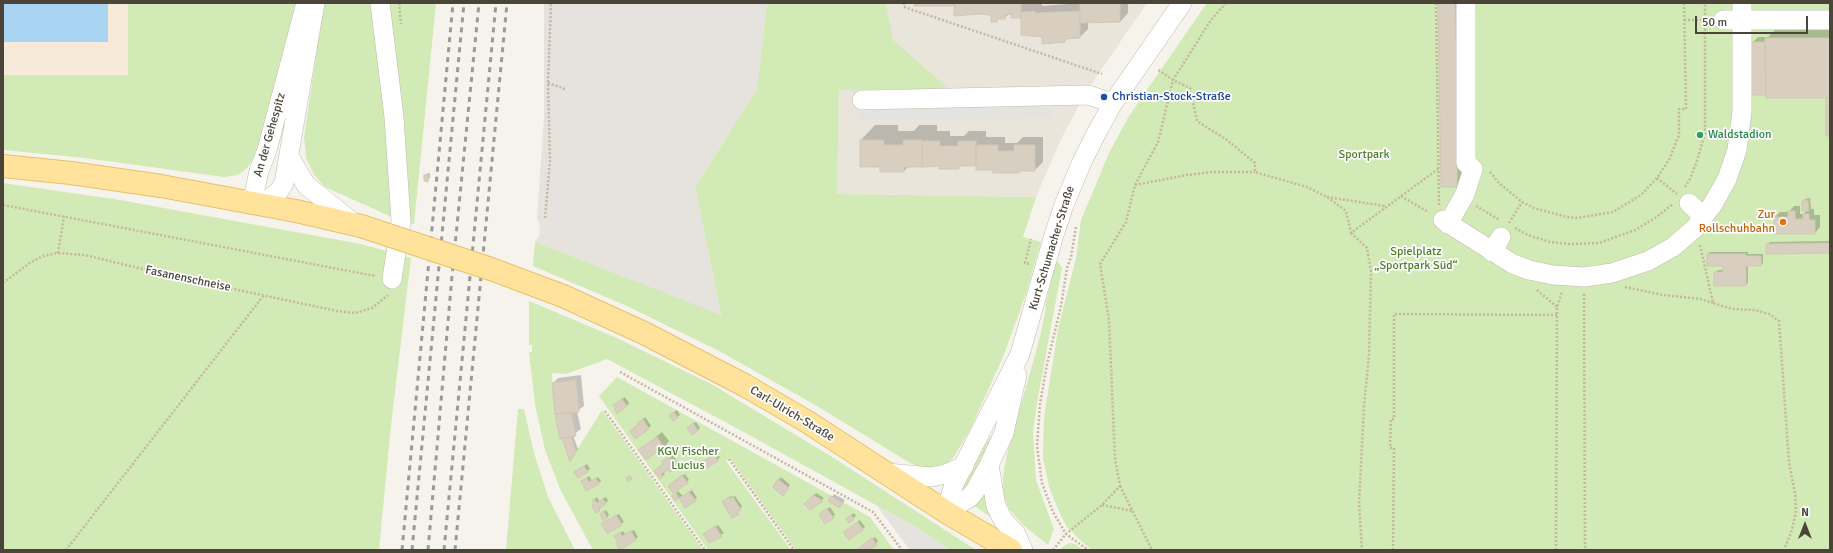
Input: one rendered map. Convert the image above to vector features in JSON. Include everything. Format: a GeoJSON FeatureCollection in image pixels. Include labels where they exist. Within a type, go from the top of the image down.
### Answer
{"type":"FeatureCollection","features":[{"type":"Feature","properties":{"kind":"main road","name":"Carl-Ulrich-Straße"},"geometry":{"type":"LineString","coordinates":[[3,166],[71,173],[161,186],[252,203],[359,226],[483,266],[563,296],[644,332],[716,369],[806,421],[946,512],[1011,550]]}},
{"type":"Feature","properties":{"kind":"street","name":"An der Gehespitz"},"geometry":{"type":"LineString","coordinates":[[306,3],[267,150],[259,171],[252,203],[269,199],[279,191],[284,183],[315,3]]}},
{"type":"Feature","properties":{"kind":"street"},"geometry":{"type":"LineString","coordinates":[[380,3],[394,117],[401,221],[384,277]]}},
{"type":"Feature","properties":{"kind":"street","name":"Kurt-Schumacher-Straße"},"geometry":{"type":"LineString","coordinates":[[946,512],[969,498],[975,491],[1004,433],[1015,386],[1020,354],[1043,268],[1064,205],[1087,151],[1113,103],[1153,66],[1182,3]]}},
{"type":"Feature","properties":{"kind":"street"},"geometry":{"type":"LineString","coordinates":[[1466,3],[1466,163],[1473,169],[1464,194],[1445,222],[1501,237],[1513,264],[1529,270],[1576,277],[1612,273],[1648,261],[1673,247],[1700,222],[1720,193],[1727,179],[1740,138],[1742,112],[1742,12]]}},
{"type":"Feature","properties":{"kind":"street"},"geometry":{"type":"LineString","coordinates":[[1723,20],[1742,12],[1830,20]]}},
{"type":"Feature","properties":{"kind":"street"},"geometry":{"type":"LineString","coordinates":[[862,100],[1088,95],[1113,103]]}},
{"type":"Feature","properties":{"kind":"street","name":"An der Gehespitz"},"geometry":{"type":"LineString","coordinates":[[289,156],[306,185],[359,226]]}},
{"type":"Feature","properties":{"kind":"street"},"geometry":{"type":"LineString","coordinates":[[1683,198],[1700,222]]}},
{"type":"Feature","properties":{"kind":"street","name":"Kurt-Schumacher-Straße"},"geometry":{"type":"LineString","coordinates":[[946,512],[954,484],[1020,354]]}},
{"type":"Feature","properties":{"kind":"street"},"geometry":{"type":"LineString","coordinates":[[989,465],[996,506],[1004,520],[1016,534],[1023,550]]}},
{"type":"Feature","properties":{"kind":"street"},"geometry":{"type":"LineString","coordinates":[[887,473],[931,477],[946,474],[964,466]]}},
{"type":"Feature","properties":{"kind":"path"},"geometry":{"type":"LineString","coordinates":[[546,218],[550,161],[548,83],[551,3]]}},
{"type":"Feature","properties":{"kind":"path"},"geometry":{"type":"LineString","coordinates":[[904,3],[904,7],[1102,74]]}},
{"type":"Feature","properties":{"kind":"path"},"geometry":{"type":"LineString","coordinates":[[1152,550],[1120,486],[1115,459],[1109,320],[1100,264],[1126,222],[1135,185],[1158,142],[1173,80],[1211,20],[1226,3]]}},
{"type":"Feature","properties":{"kind":"path"},"geometry":{"type":"LineString","coordinates":[[1436,3],[1439,212],[1445,222]]}},
{"type":"Feature","properties":{"kind":"path"},"geometry":{"type":"LineString","coordinates":[[1473,169],[1487,169],[1499,183],[1522,202],[1548,213],[1577,218],[1613,212],[1641,195],[1657,178],[1670,158],[1679,135],[1679,109],[1686,109],[1684,3]]}},
{"type":"Feature","properties":{"kind":"path"},"geometry":{"type":"LineString","coordinates":[[1472,204],[1528,235],[1550,242],[1569,244],[1599,243],[1635,230],[1655,218],[1672,205],[1690,179],[1705,132],[1705,3]]}},
{"type":"Feature","properties":{"kind":"path"},"geometry":{"type":"LineString","coordinates":[[1684,20],[1702,20]]}},
{"type":"Feature","properties":{"kind":"path"},"geometry":{"type":"LineString","coordinates":[[1153,66],[1173,80],[1190,88],[1197,121],[1227,140],[1255,163],[1255,172]]}},
{"type":"Feature","properties":{"kind":"path"},"geometry":{"type":"LineString","coordinates":[[548,83],[565,89]]}},
{"type":"Feature","properties":{"kind":"path"},"geometry":{"type":"LineString","coordinates":[[1351,233],[1386,206],[1438,170]]}},
{"type":"Feature","properties":{"kind":"path"},"geometry":{"type":"LineString","coordinates":[[1135,185],[1187,175],[1213,172],[1255,172],[1307,187],[1327,197],[1346,211],[1351,233],[1367,248],[1370,271],[1369,355],[1364,406],[1359,504],[1362,550]]}},
{"type":"Feature","properties":{"kind":"path"},"geometry":{"type":"LineString","coordinates":[[1657,178],[1683,198]]}},
{"type":"Feature","properties":{"kind":"path"},"geometry":{"type":"LineString","coordinates":[[1401,196],[1445,222]]}},
{"type":"Feature","properties":{"kind":"path"},"geometry":{"type":"LineString","coordinates":[[1327,197],[1386,206]]}},
{"type":"Feature","properties":{"kind":"path"},"geometry":{"type":"LineString","coordinates":[[1501,237],[1522,202]]}},
{"type":"Feature","properties":{"kind":"path"},"geometry":{"type":"LineString","coordinates":[[3,206],[64,216],[384,277]]}},
{"type":"Feature","properties":{"kind":"path"},"geometry":{"type":"LineString","coordinates":[[58,253],[64,216]]}},
{"type":"Feature","properties":{"kind":"path"},"geometry":{"type":"LineString","coordinates":[[1077,221],[1061,306],[1047,364],[1040,404],[1038,440],[1042,483],[1053,512],[1066,534],[1088,550]]}},
{"type":"Feature","properties":{"kind":"path"},"geometry":{"type":"LineString","coordinates":[[1700,222],[1712,303]]}},
{"type":"Feature","properties":{"kind":"path"},"geometry":{"type":"LineString","coordinates":[[1027,237],[1031,239]]}},
{"type":"Feature","properties":{"kind":"path","name":"Fasanenschneise"},"geometry":{"type":"LineString","coordinates":[[3,283],[32,262],[43,256],[58,253],[85,255],[162,274],[337,311],[355,313],[372,308],[379,302]]}},
{"type":"Feature","properties":{"kind":"path"},"geometry":{"type":"LineString","coordinates":[[1556,550],[1557,307],[1576,277]]}},
{"type":"Feature","properties":{"kind":"path"},"geometry":{"type":"LineString","coordinates":[[1576,277],[1585,550]]}},
{"type":"Feature","properties":{"kind":"path"},"geometry":{"type":"LineString","coordinates":[[1621,286],[1663,295],[1701,299],[1732,309],[1755,310],[1769,314],[1779,322],[1789,463],[1795,493],[1796,511],[1792,530],[1784,550]]}},
{"type":"Feature","properties":{"kind":"path"},"geometry":{"type":"LineString","coordinates":[[66,550],[264,295]]}},
{"type":"Feature","properties":{"kind":"path"},"geometry":{"type":"LineString","coordinates":[[1393,550],[1394,448],[1390,448],[1391,419],[1394,419],[1394,314],[1558,315]]}},
{"type":"Feature","properties":{"kind":"path"},"geometry":{"type":"LineString","coordinates":[[620,372],[873,512],[902,550]]}},
{"type":"Feature","properties":{"kind":"path"},"geometry":{"type":"LineString","coordinates":[[606,411],[705,550]]}},
{"type":"Feature","properties":{"kind":"path"},"geometry":{"type":"LineString","coordinates":[[729,459],[794,550]]}},
{"type":"Feature","properties":{"kind":"path"},"geometry":{"type":"LineString","coordinates":[[1053,550],[1066,534],[1102,505],[1120,486]]}},
{"type":"Feature","properties":{"kind":"path"},"geometry":{"type":"LineString","coordinates":[[1102,505],[1133,511]]}},
{"type":"Feature","properties":{"kind":"shaded area"},"geometry":{"type":"Polygon","coordinates":[[[3,3],[128,3],[128,75],[3,75],[3,3]]]}},
{"type":"Feature","properties":{"kind":"shaded area"},"geometry":{"type":"Polygon","coordinates":[[[544,3],[767,3],[757,89],[695,187],[721,316],[535,242],[539,236],[540,225],[537,218],[544,116],[544,3]]]}},
{"type":"Feature","properties":{"kind":"shaded area"},"geometry":{"type":"Polygon","coordinates":[[[886,3],[1147,3],[1088,89],[1061,139],[1036,197],[837,194],[839,90],[948,89],[892,40],[886,3]]]}},
{"type":"Feature","properties":{"kind":"shaded area"},"geometry":{"type":"Polygon","coordinates":[[[1052,89],[1052,118],[858,120],[858,91],[1052,89]]]}},
{"type":"Feature","properties":{"kind":"shaded area"},"geometry":{"type":"Polygon","coordinates":[[[877,506],[921,530],[949,550],[910,550],[877,506]]]}},
{"type":"Feature","properties":{"kind":"green space"},"geometry":{"type":"Polygon","coordinates":[[[128,3],[297,3],[263,134],[253,159],[247,168],[238,175],[224,177],[85,158],[3,150],[3,75],[128,75],[128,3]]]}},
{"type":"Feature","properties":{"kind":"green space"},"geometry":{"type":"Polygon","coordinates":[[[324,3],[370,3],[377,47],[388,143],[394,218],[325,187],[314,175],[306,158],[304,137],[324,3]]]}},
{"type":"Feature","properties":{"kind":"green space"},"geometry":{"type":"Polygon","coordinates":[[[385,3],[436,3],[414,224],[405,222],[385,3]]]}},
{"type":"Feature","properties":{"kind":"green space"},"geometry":{"type":"Polygon","coordinates":[[[767,3],[886,3],[893,40],[949,89],[839,90],[837,194],[1036,197],[1023,237],[1041,242],[1026,294],[1003,357],[970,430],[953,458],[946,464],[933,469],[920,467],[910,463],[817,406],[719,351],[627,306],[533,266],[535,242],[721,315],[695,187],[757,89],[767,3]]]}},
{"type":"Feature","properties":{"kind":"green space"},"geometry":{"type":"Polygon","coordinates":[[[1207,3],[1830,3],[1830,550],[1092,550],[1081,541],[1067,527],[1060,514],[1049,487],[1043,458],[1044,417],[1058,329],[1076,258],[1081,220],[1109,153],[1129,116],[1207,3]]]}},
{"type":"Feature","properties":{"kind":"green space"},"geometry":{"type":"Polygon","coordinates":[[[3,183],[120,200],[361,244],[411,258],[391,425],[379,550],[3,550],[3,183]]]}},
{"type":"Feature","properties":{"kind":"green space"},"geometry":{"type":"Polygon","coordinates":[[[1056,262],[1059,263],[1062,268],[1033,432],[1036,480],[1054,529],[1048,545],[1023,525],[1009,509],[1003,495],[1003,476],[1007,454],[1039,341],[1046,308],[1045,306],[1056,262]]]}},
{"type":"Feature","properties":{"kind":"green space"},"geometry":{"type":"Polygon","coordinates":[[[529,301],[617,338],[713,385],[829,455],[976,550],[949,550],[921,530],[740,430],[607,359],[566,374],[552,373],[555,414],[560,439],[562,438],[570,461],[602,410],[703,550],[593,550],[561,491],[545,450],[535,404],[529,352],[532,352],[532,345],[529,345],[529,301]]]}},
{"type":"Feature","properties":{"kind":"green space","name":"KGV Fischer Lucius"},"geometry":{"type":"Polygon","coordinates":[[[617,377],[870,517],[894,550],[796,550],[730,458],[726,461],[791,550],[708,550],[599,396],[617,377]]]}},
{"type":"Feature","properties":{"kind":"green space"},"geometry":{"type":"Polygon","coordinates":[[[518,409],[524,409],[534,453],[548,497],[575,550],[506,550],[518,409]]]}},
{"type":"Feature","properties":{"kind":"green space"},"geometry":{"type":"Polygon","coordinates":[[[991,436],[994,437],[971,483],[962,493],[959,485],[991,436]]]}},
{"type":"Feature","properties":{"kind":"green space"},"geometry":{"type":"Polygon","coordinates":[[[983,491],[984,492],[991,517],[974,506],[983,491]]]}},
{"type":"Feature","properties":{"kind":"green space"},"geometry":{"type":"Polygon","coordinates":[[[1069,543],[1075,544],[1083,550],[1059,550],[1069,543]]]}},
{"type":"Feature","properties":{"kind":"water"},"geometry":{"type":"Polygon","coordinates":[[[3,3],[108,3],[108,42],[3,42],[3,3]]]}},
{"type":"Feature","properties":{"kind":"building"},"geometry":{"type":"Polygon","coordinates":[[[914,3],[954,3],[954,6],[914,6],[914,3]]]}},
{"type":"Feature","properties":{"kind":"building"},"geometry":{"type":"Polygon","coordinates":[[[954,3],[1021,3],[1021,18],[1011,18],[1011,14],[1005,15],[1005,19],[997,19],[997,22],[991,22],[991,15],[979,14],[954,16],[954,3]]]}},
{"type":"Feature","properties":{"kind":"building"},"geometry":{"type":"Polygon","coordinates":[[[1080,3],[1120,3],[1120,22],[1080,23],[1080,3]]]}},
{"type":"Feature","properties":{"kind":"building"},"geometry":{"type":"Polygon","coordinates":[[[1438,3],[1455,3],[1456,44],[1460,44],[1457,187],[1441,187],[1438,3]]]}},
{"type":"Feature","properties":{"kind":"building"},"geometry":{"type":"Polygon","coordinates":[[[1035,11],[1035,13],[1080,11],[1080,38],[1065,39],[1065,42],[1042,44],[1042,37],[1021,35],[1021,12],[1035,11]]]}},
{"type":"Feature","properties":{"kind":"building"},"geometry":{"type":"Polygon","coordinates":[[[1765,38],[1830,38],[1830,98],[1766,98],[1765,38]]]}},
{"type":"Feature","properties":{"kind":"building"},"geometry":{"type":"Polygon","coordinates":[[[1751,42],[1765,42],[1766,95],[1751,95],[1751,42]]]}},
{"type":"Feature","properties":{"kind":"building"},"geometry":{"type":"Polygon","coordinates":[[[1826,98],[1830,98],[1830,136],[1826,136],[1826,98]]]}},
{"type":"Feature","properties":{"kind":"building"},"geometry":{"type":"Polygon","coordinates":[[[860,140],[884,140],[884,145],[903,145],[903,140],[922,140],[922,167],[904,167],[904,172],[880,172],[880,167],[860,167],[860,140]]]}},
{"type":"Feature","properties":{"kind":"building"},"geometry":{"type":"Polygon","coordinates":[[[922,141],[940,141],[940,146],[958,146],[958,141],[976,141],[976,166],[959,166],[959,169],[939,169],[939,166],[922,167],[922,141]]]}},
{"type":"Feature","properties":{"kind":"building"},"geometry":{"type":"Polygon","coordinates":[[[976,145],[998,145],[998,151],[1014,151],[1014,145],[1035,145],[1035,171],[1019,171],[1019,173],[993,173],[993,170],[976,170],[976,145]]]}},
{"type":"Feature","properties":{"kind":"building"},"geometry":{"type":"Polygon","coordinates":[[[424,175],[428,175],[428,182],[424,181],[424,175]]]}},
{"type":"Feature","properties":{"kind":"building"},"geometry":{"type":"Polygon","coordinates":[[[1808,200],[1809,211],[1802,211],[1802,201],[1808,200]]]}},
{"type":"Feature","properties":{"kind":"building"},"geometry":{"type":"Polygon","coordinates":[[[1788,211],[1795,211],[1795,219],[1803,219],[1803,214],[1809,214],[1809,220],[1815,220],[1815,234],[1774,234],[1774,217],[1788,217],[1788,211]]]}},
{"type":"Feature","properties":{"kind":"building"},"geometry":{"type":"Polygon","coordinates":[[[1830,243],[1830,253],[1766,254],[1766,244],[1830,243]]]}},
{"type":"Feature","properties":{"kind":"building"},"geometry":{"type":"Polygon","coordinates":[[[1707,254],[1746,254],[1746,256],[1761,256],[1761,266],[1746,266],[1746,286],[1714,286],[1714,272],[1723,272],[1723,266],[1707,266],[1707,254]]]}},
{"type":"Feature","properties":{"kind":"building"},"geometry":{"type":"Polygon","coordinates":[[[576,380],[579,412],[555,414],[552,383],[576,380]]]}},
{"type":"Feature","properties":{"kind":"building"},"geometry":{"type":"Polygon","coordinates":[[[622,399],[627,406],[617,414],[613,405],[622,399]]]}},
{"type":"Feature","properties":{"kind":"building"},"geometry":{"type":"Polygon","coordinates":[[[674,412],[678,418],[673,421],[669,415],[674,412]]]}},
{"type":"Feature","properties":{"kind":"building"},"geometry":{"type":"Polygon","coordinates":[[[571,413],[576,436],[560,439],[555,414],[571,413]]]}},
{"type":"Feature","properties":{"kind":"building"},"geometry":{"type":"Polygon","coordinates":[[[643,419],[649,429],[635,439],[630,431],[643,419]]]}},
{"type":"Feature","properties":{"kind":"building"},"geometry":{"type":"Polygon","coordinates":[[[693,423],[698,431],[692,435],[687,428],[693,423]]]}},
{"type":"Feature","properties":{"kind":"building"},"geometry":{"type":"Polygon","coordinates":[[[571,437],[576,452],[570,462],[562,438],[571,437]]]}},
{"type":"Feature","properties":{"kind":"building"},"geometry":{"type":"Polygon","coordinates":[[[657,437],[664,447],[661,449],[663,451],[659,454],[657,452],[646,460],[638,450],[657,437]]]}},
{"type":"Feature","properties":{"kind":"building"},"geometry":{"type":"Polygon","coordinates":[[[714,454],[718,461],[705,469],[701,463],[714,454]]]}},
{"type":"Feature","properties":{"kind":"building"},"geometry":{"type":"Polygon","coordinates":[[[669,456],[677,468],[670,472],[668,470],[661,474],[663,477],[660,479],[654,471],[663,464],[661,462],[669,456]]]}},
{"type":"Feature","properties":{"kind":"building"},"geometry":{"type":"Polygon","coordinates":[[[584,466],[588,472],[578,478],[574,472],[584,466]]]}},
{"type":"Feature","properties":{"kind":"building"},"geometry":{"type":"Polygon","coordinates":[[[682,475],[688,483],[673,493],[668,486],[682,475]]]}},
{"type":"Feature","properties":{"kind":"building"},"geometry":{"type":"Polygon","coordinates":[[[630,476],[632,479],[628,482],[626,478],[630,476]]]}},
{"type":"Feature","properties":{"kind":"building"},"geometry":{"type":"Polygon","coordinates":[[[587,478],[589,482],[596,478],[599,484],[586,491],[581,481],[587,478]]]}},
{"type":"Feature","properties":{"kind":"building"},"geometry":{"type":"Polygon","coordinates":[[[778,479],[789,488],[783,496],[773,487],[778,479]]]}},
{"type":"Feature","properties":{"kind":"building"},"geometry":{"type":"Polygon","coordinates":[[[689,492],[696,501],[685,508],[679,498],[689,492]]]}},
{"type":"Feature","properties":{"kind":"building"},"geometry":{"type":"Polygon","coordinates":[[[676,493],[679,498],[675,501],[672,496],[676,493]]]}},
{"type":"Feature","properties":{"kind":"building"},"geometry":{"type":"Polygon","coordinates":[[[813,495],[823,501],[810,510],[804,504],[813,495]]]}},
{"type":"Feature","properties":{"kind":"building"},"geometry":{"type":"Polygon","coordinates":[[[831,496],[843,503],[840,508],[828,501],[831,496]]]}},
{"type":"Feature","properties":{"kind":"building"},"geometry":{"type":"Polygon","coordinates":[[[729,497],[730,499],[733,497],[741,510],[738,511],[739,514],[732,518],[722,502],[729,497]]]}},
{"type":"Feature","properties":{"kind":"building"},"geometry":{"type":"Polygon","coordinates":[[[594,499],[597,503],[603,499],[606,504],[598,509],[600,511],[596,513],[592,506],[594,504],[592,500],[594,499]]]}},
{"type":"Feature","properties":{"kind":"building"},"geometry":{"type":"Polygon","coordinates":[[[827,509],[834,518],[825,524],[819,514],[827,509]]]}},
{"type":"Feature","properties":{"kind":"building"},"geometry":{"type":"Polygon","coordinates":[[[604,511],[607,518],[603,521],[600,514],[604,511]]]}},
{"type":"Feature","properties":{"kind":"building"},"geometry":{"type":"Polygon","coordinates":[[[616,515],[622,525],[607,534],[601,524],[616,515]]]}},
{"type":"Feature","properties":{"kind":"building"},"geometry":{"type":"Polygon","coordinates":[[[851,515],[854,519],[849,523],[846,519],[851,515]]]}},
{"type":"Feature","properties":{"kind":"building"},"geometry":{"type":"Polygon","coordinates":[[[858,522],[863,530],[849,540],[843,532],[858,522]]]}},
{"type":"Feature","properties":{"kind":"building"},"geometry":{"type":"Polygon","coordinates":[[[715,526],[722,537],[709,543],[703,534],[715,526]]]}},
{"type":"Feature","properties":{"kind":"building"},"geometry":{"type":"Polygon","coordinates":[[[631,531],[636,540],[620,550],[616,543],[618,542],[614,536],[620,532],[622,536],[631,531]]]}},
{"type":"Feature","properties":{"kind":"building"},"geometry":{"type":"Polygon","coordinates":[[[872,538],[877,545],[869,550],[856,550],[872,538]]]}},
{"type":"Feature","properties":{"kind":"railway"},"geometry":{"type":"LineString","coordinates":[[402,550],[453,3]]}},
{"type":"Feature","properties":{"kind":"railway"},"geometry":{"type":"LineString","coordinates":[[412,550],[464,3]]}},
{"type":"Feature","properties":{"kind":"railway"},"geometry":{"type":"LineString","coordinates":[[428,550],[452,276],[479,3]]}},
{"type":"Feature","properties":{"kind":"railway"},"geometry":{"type":"LineString","coordinates":[[444,550],[496,3]]}},
{"type":"Feature","properties":{"kind":"railway"},"geometry":{"type":"LineString","coordinates":[[455,550],[507,3]]}},
{"type":"Feature","properties":{"kind":"place","name":"Christian-Stock-Straße"},"geometry":{"type":"Point","coordinates":[1104,97]}},
{"type":"Feature","properties":{"kind":"place","name":"Waldstadion"},"geometry":{"type":"Point","coordinates":[1700,135]}},
{"type":"Feature","properties":{"kind":"place","name":"Zur Rollschuhbahn"},"geometry":{"type":"Point","coordinates":[1783,222]}},
{"type":"Feature","properties":{"kind":"park label","name":"Sportpark"},"geometry":{"type":"Point","coordinates":[1364,155]}},
{"type":"Feature","properties":{"kind":"park label","name":"Spielplatz „Sportpark Süd“"},"geometry":{"type":"Point","coordinates":[1416,259]}}]}
